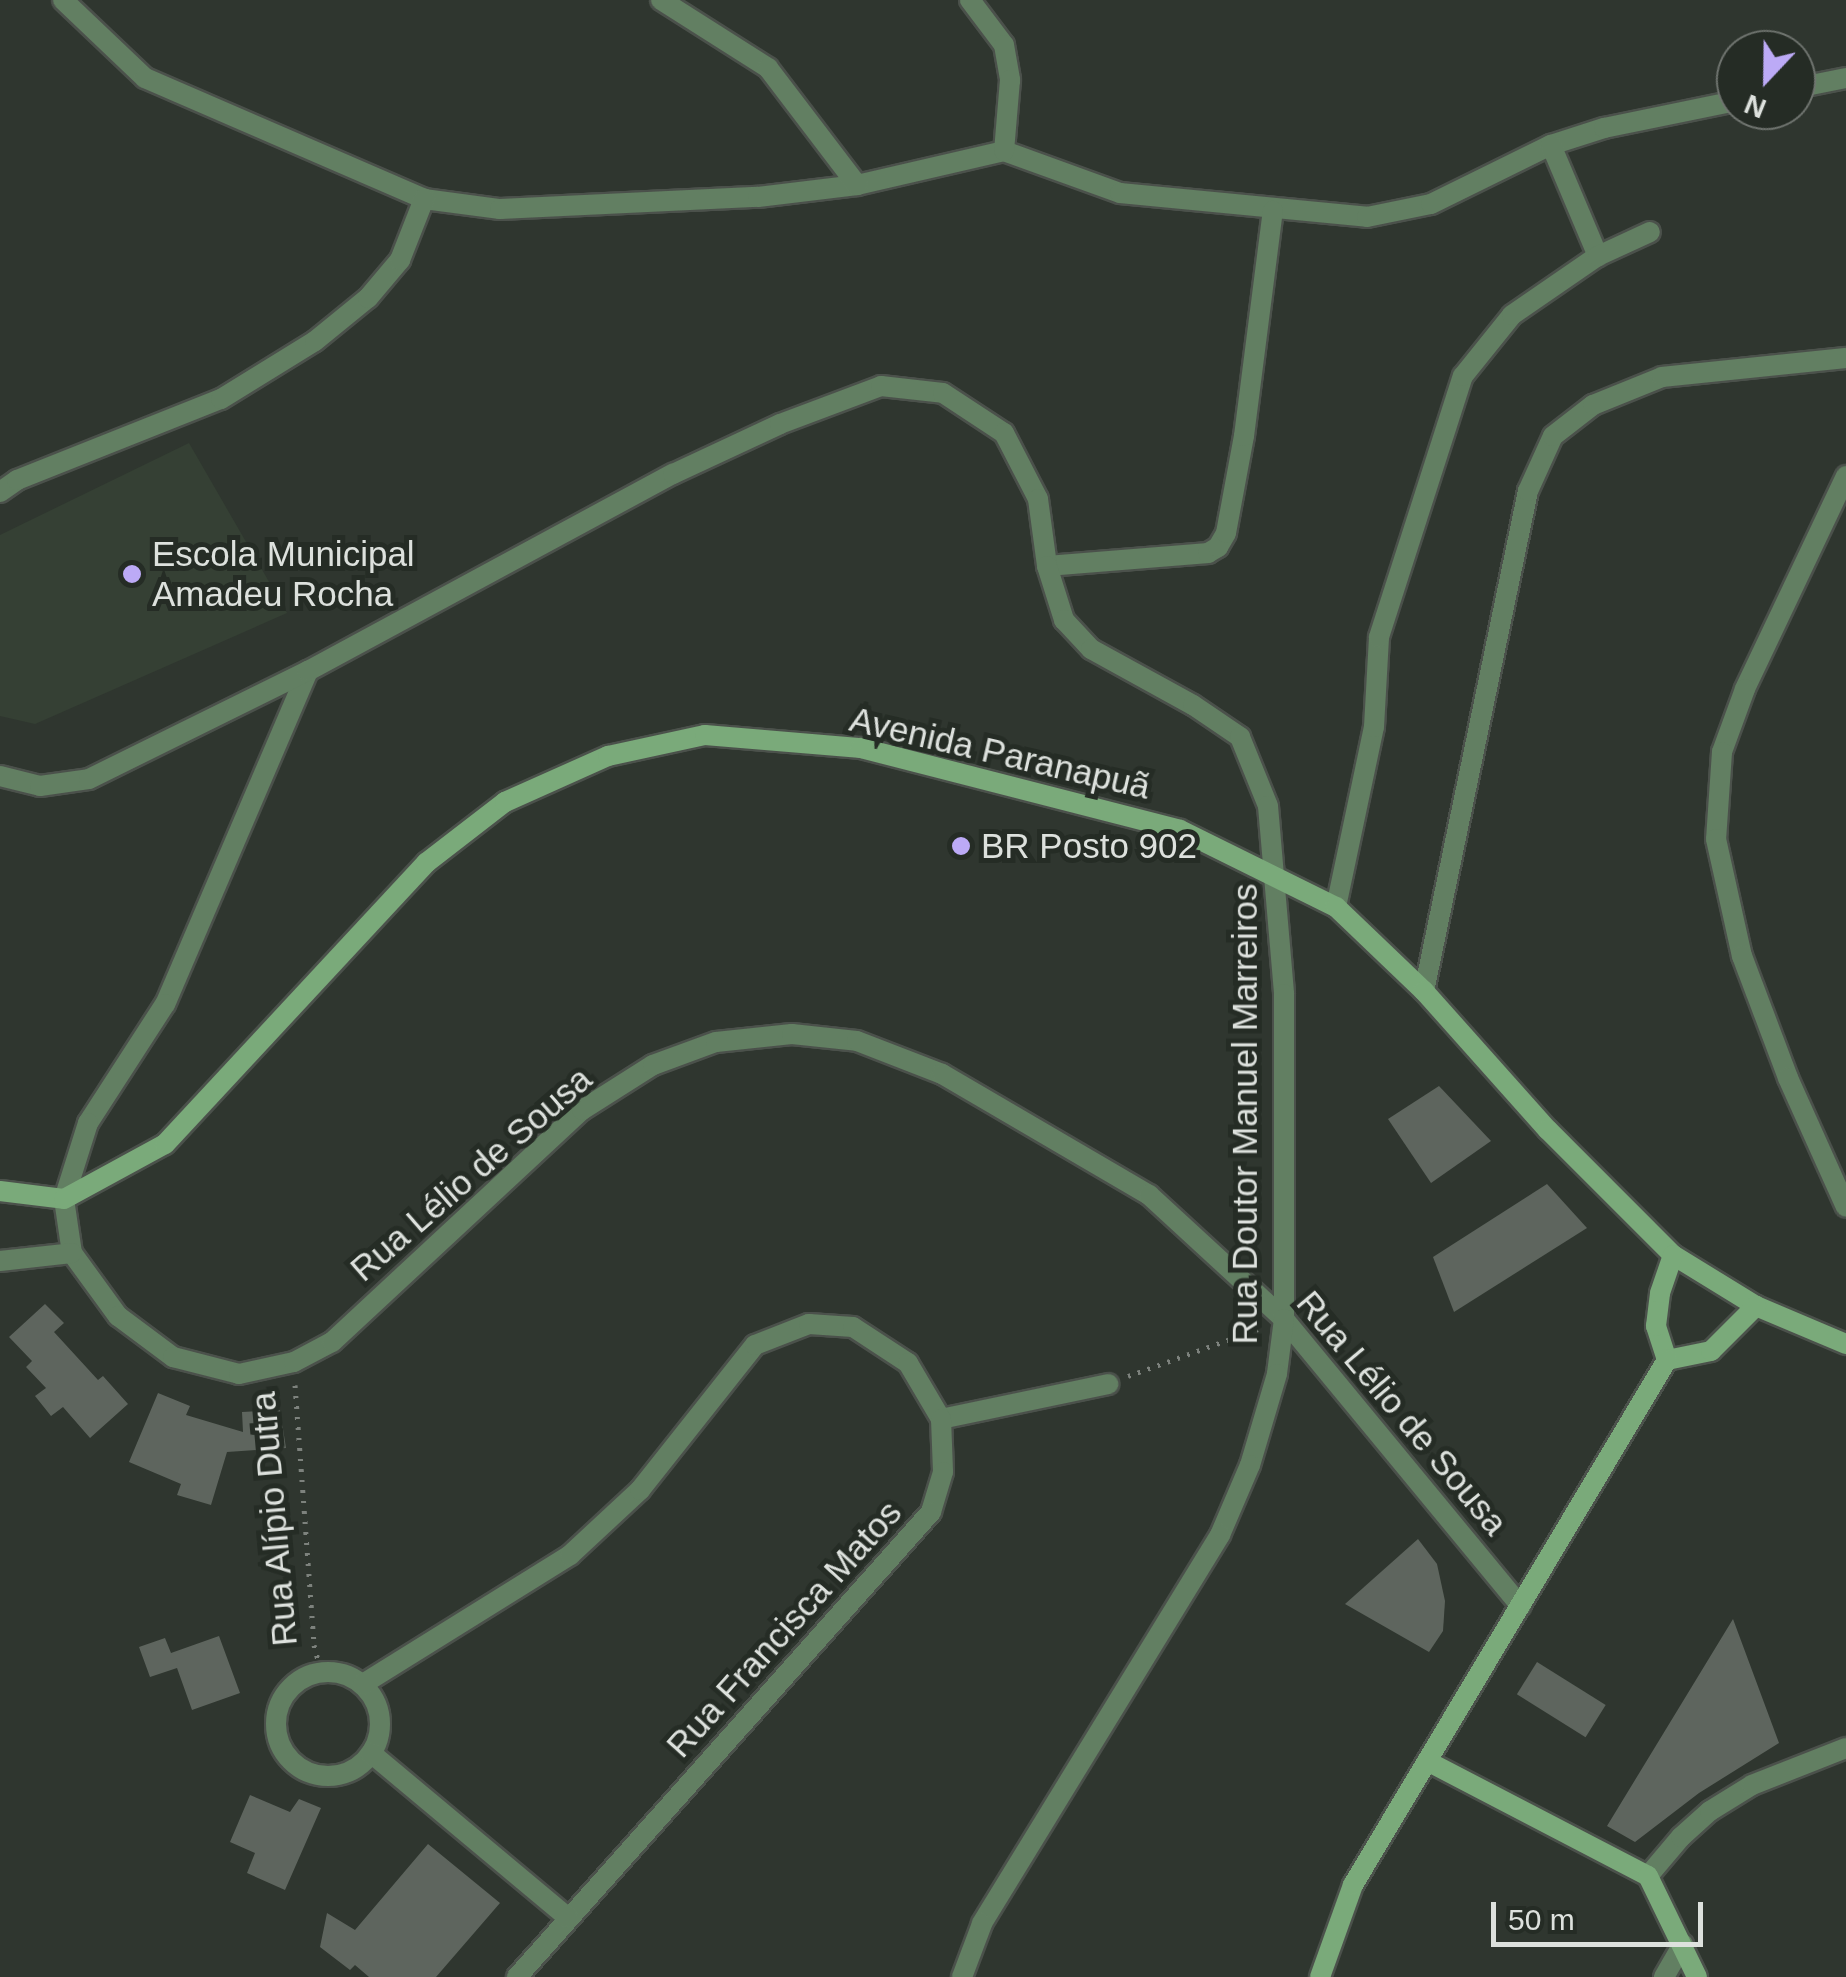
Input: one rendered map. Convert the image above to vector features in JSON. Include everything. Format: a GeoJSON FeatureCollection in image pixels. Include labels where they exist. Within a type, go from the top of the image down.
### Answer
{"type":"FeatureCollection","features":[{"type":"Feature","properties":{"kind":"street"},"geometry":{"type":"LineString","coordinates":[[63,0],[146,78],[424,199],[500,209],[758,197],[858,185],[1004,151],[1120,193],[1273,211],[1368,216],[1431,204],[1551,145],[1604,128],[1716,105]]}},
{"type":"Feature","properties":{"kind":"street"},"geometry":{"type":"LineString","coordinates":[[661,0],[768,68],[858,185]]}},
{"type":"Feature","properties":{"kind":"street"},"geometry":{"type":"LineString","coordinates":[[970,0],[1004,45],[1010,80],[1004,151]]}},
{"type":"Feature","properties":{"kind":"street"},"geometry":{"type":"LineString","coordinates":[[1816,84],[1846,78]]}},
{"type":"Feature","properties":{"kind":"street"},"geometry":{"type":"LineString","coordinates":[[1551,145],[1598,256]]}},
{"type":"Feature","properties":{"kind":"street"},"geometry":{"type":"LineString","coordinates":[[0,492],[17,480],[221,399],[315,341],[368,298],[400,260],[424,199]]}},
{"type":"Feature","properties":{"kind":"street"},"geometry":{"type":"LineString","coordinates":[[1047,566],[1208,553],[1218,547],[1226,533],[1244,436],[1273,211]]}},
{"type":"Feature","properties":{"kind":"street"},"geometry":{"type":"LineString","coordinates":[[1336,907],[1374,727],[1380,637],[1463,376],[1512,315],[1598,256],[1650,232]]}},
{"type":"Feature","properties":{"kind":"street"},"geometry":{"type":"LineString","coordinates":[[1424,991],[1528,491],[1553,436],[1593,405],[1662,378],[1846,358]]}},
{"type":"Feature","properties":{"kind":"street","name":"Rua Doutor Manuel Marreiros"},"geometry":{"type":"LineString","coordinates":[[0,776],[40,786],[89,779],[308,672],[673,474],[780,424],[881,386],[943,393],[1004,433],[1038,499],[1047,566],[1064,620],[1091,649],[1193,705],[1240,737],[1268,806],[1277,874],[1284,994],[1284,1319],[1277,1374],[1250,1465],[1220,1535],[982,1924],[962,1977]]}},
{"type":"Feature","properties":{"kind":"street"},"geometry":{"type":"LineString","coordinates":[[1846,476],[1739,705],[1722,752],[1716,838],[1742,956],[1788,1078],[1846,1207]]}},
{"type":"Feature","properties":{"kind":"street"},"geometry":{"type":"LineString","coordinates":[[0,1191],[64,1200],[88,1124],[165,1004],[308,672]]}},
{"type":"Feature","properties":{"kind":"street","name":"Avenida Paranapuã"},"geometry":{"type":"LineString","coordinates":[[64,1200],[165,1144],[426,863],[505,802],[608,756],[705,735],[860,748],[1180,830],[1277,874],[1336,907],[1424,991],[1548,1130],[1672,1255],[1756,1306],[1846,1344]]}},
{"type":"Feature","properties":{"kind":"street","name":"Rua Lélio de Sousa"},"geometry":{"type":"LineString","coordinates":[[64,1200],[72,1253],[118,1316],[173,1357],[239,1374],[294,1362],[332,1342],[582,1110],[653,1065],[716,1042],[792,1034],[857,1041],[942,1074],[1149,1195],[1284,1319],[1521,1606]]}},
{"type":"Feature","properties":{"kind":"street"},"geometry":{"type":"LineString","coordinates":[[0,1261],[72,1253]]}},
{"type":"Feature","properties":{"kind":"street"},"geometry":{"type":"LineString","coordinates":[[1667,1360],[1656,1326],[1660,1293],[1672,1255]]}},
{"type":"Feature","properties":{"kind":"street"},"geometry":{"type":"LineString","coordinates":[[1320,1977],[1353,1885],[1667,1360],[1711,1351],[1756,1306]]}},
{"type":"Feature","properties":{"kind":"street","name":"Rua Francisca Matos"},"geometry":{"type":"LineString","coordinates":[[363,1684],[456,1630],[570,1555],[640,1490],[756,1345],[808,1324],[853,1326],[908,1363],[941,1420],[943,1472],[932,1512],[516,1977]]}},
{"type":"Feature","properties":{"kind":"street"},"geometry":{"type":"LineString","coordinates":[[941,1420],[1108,1384]]}},
{"type":"Feature","properties":{"kind":"street"},"geometry":{"type":"LineString","coordinates":[[321,1672],[336,1672],[363,1684],[378,1710],[380,1725],[372,1753],[349,1772],[319,1776],[292,1763],[283,1752],[274,1723],[277,1708],[293,1683],[321,1672]]}},
{"type":"Feature","properties":{"kind":"street"},"geometry":{"type":"LineString","coordinates":[[1648,1876],[1681,1837],[1710,1812],[1752,1786],[1846,1748]]}},
{"type":"Feature","properties":{"kind":"street"},"geometry":{"type":"LineString","coordinates":[[372,1753],[567,1917]]}},
{"type":"Feature","properties":{"kind":"street"},"geometry":{"type":"LineString","coordinates":[[1427,1760],[1648,1876],[1696,1977]]}},
{"type":"Feature","properties":{"kind":"street"},"geometry":{"type":"LineString","coordinates":[[1664,1977],[1683,1944]]}},
{"type":"Feature","properties":{"kind":"path"},"geometry":{"type":"LineString","coordinates":[[1108,1384],[1284,1319]]}},
{"type":"Feature","properties":{"kind":"path","name":"Rua Alípio Dutra"},"geometry":{"type":"LineString","coordinates":[[294,1362],[298,1476],[314,1644],[321,1672]]}},
{"type":"Feature","properties":{"kind":"shaded area","name":"Escola Municipal Amadeu Rocha"},"geometry":{"type":"Polygon","coordinates":[[[189,443],[287,613],[35,724],[0,716],[0,535],[189,443]]]}},
{"type":"Feature","properties":{"kind":"building"},"geometry":{"type":"Polygon","coordinates":[[[1439,1086],[1491,1141],[1431,1183],[1388,1119],[1439,1086]]]}},
{"type":"Feature","properties":{"kind":"building"},"geometry":{"type":"Polygon","coordinates":[[[1547,1184],[1587,1228],[1454,1312],[1433,1257],[1547,1184]]]}},
{"type":"Feature","properties":{"kind":"building"},"geometry":{"type":"Polygon","coordinates":[[[45,1304],[64,1323],[54,1332],[98,1380],[103,1376],[128,1404],[90,1438],[63,1407],[51,1416],[35,1396],[46,1388],[26,1367],[32,1361],[9,1337],[45,1304]]]}},
{"type":"Feature","properties":{"kind":"building"},"geometry":{"type":"Polygon","coordinates":[[[158,1393],[190,1406],[186,1415],[243,1432],[242,1412],[280,1410],[286,1448],[227,1452],[211,1505],[177,1495],[181,1484],[129,1462],[158,1393]]]}},
{"type":"Feature","properties":{"kind":"building"},"geometry":{"type":"Polygon","coordinates":[[[1418,1539],[1437,1564],[1445,1601],[1443,1631],[1429,1652],[1345,1604],[1418,1539]]]}},
{"type":"Feature","properties":{"kind":"building"},"geometry":{"type":"Polygon","coordinates":[[[1733,1619],[1779,1743],[1699,1793],[1635,1842],[1607,1826],[1733,1619]]]}},
{"type":"Feature","properties":{"kind":"building"},"geometry":{"type":"Polygon","coordinates":[[[219,1636],[240,1693],[192,1710],[177,1668],[150,1677],[139,1647],[165,1638],[171,1653],[219,1636]]]}},
{"type":"Feature","properties":{"kind":"building"},"geometry":{"type":"Polygon","coordinates":[[[1537,1662],[1606,1705],[1586,1737],[1517,1694],[1537,1662]]]}},
{"type":"Feature","properties":{"kind":"building"},"geometry":{"type":"Polygon","coordinates":[[[250,1795],[290,1812],[299,1799],[321,1808],[285,1890],[247,1873],[255,1853],[230,1842],[250,1795]]]}},
{"type":"Feature","properties":{"kind":"building"},"geometry":{"type":"Polygon","coordinates":[[[428,1844],[500,1903],[436,1977],[369,1977],[355,1965],[350,1970],[320,1947],[327,1913],[355,1930],[428,1844]]]}},
{"type":"Feature","properties":{"kind":"place","name":"Escola Municipal Amadeu Rocha"},"geometry":{"type":"Point","coordinates":[132,574]}},
{"type":"Feature","properties":{"kind":"place","name":"BR Posto 902"},"geometry":{"type":"Point","coordinates":[961,846]}}]}
